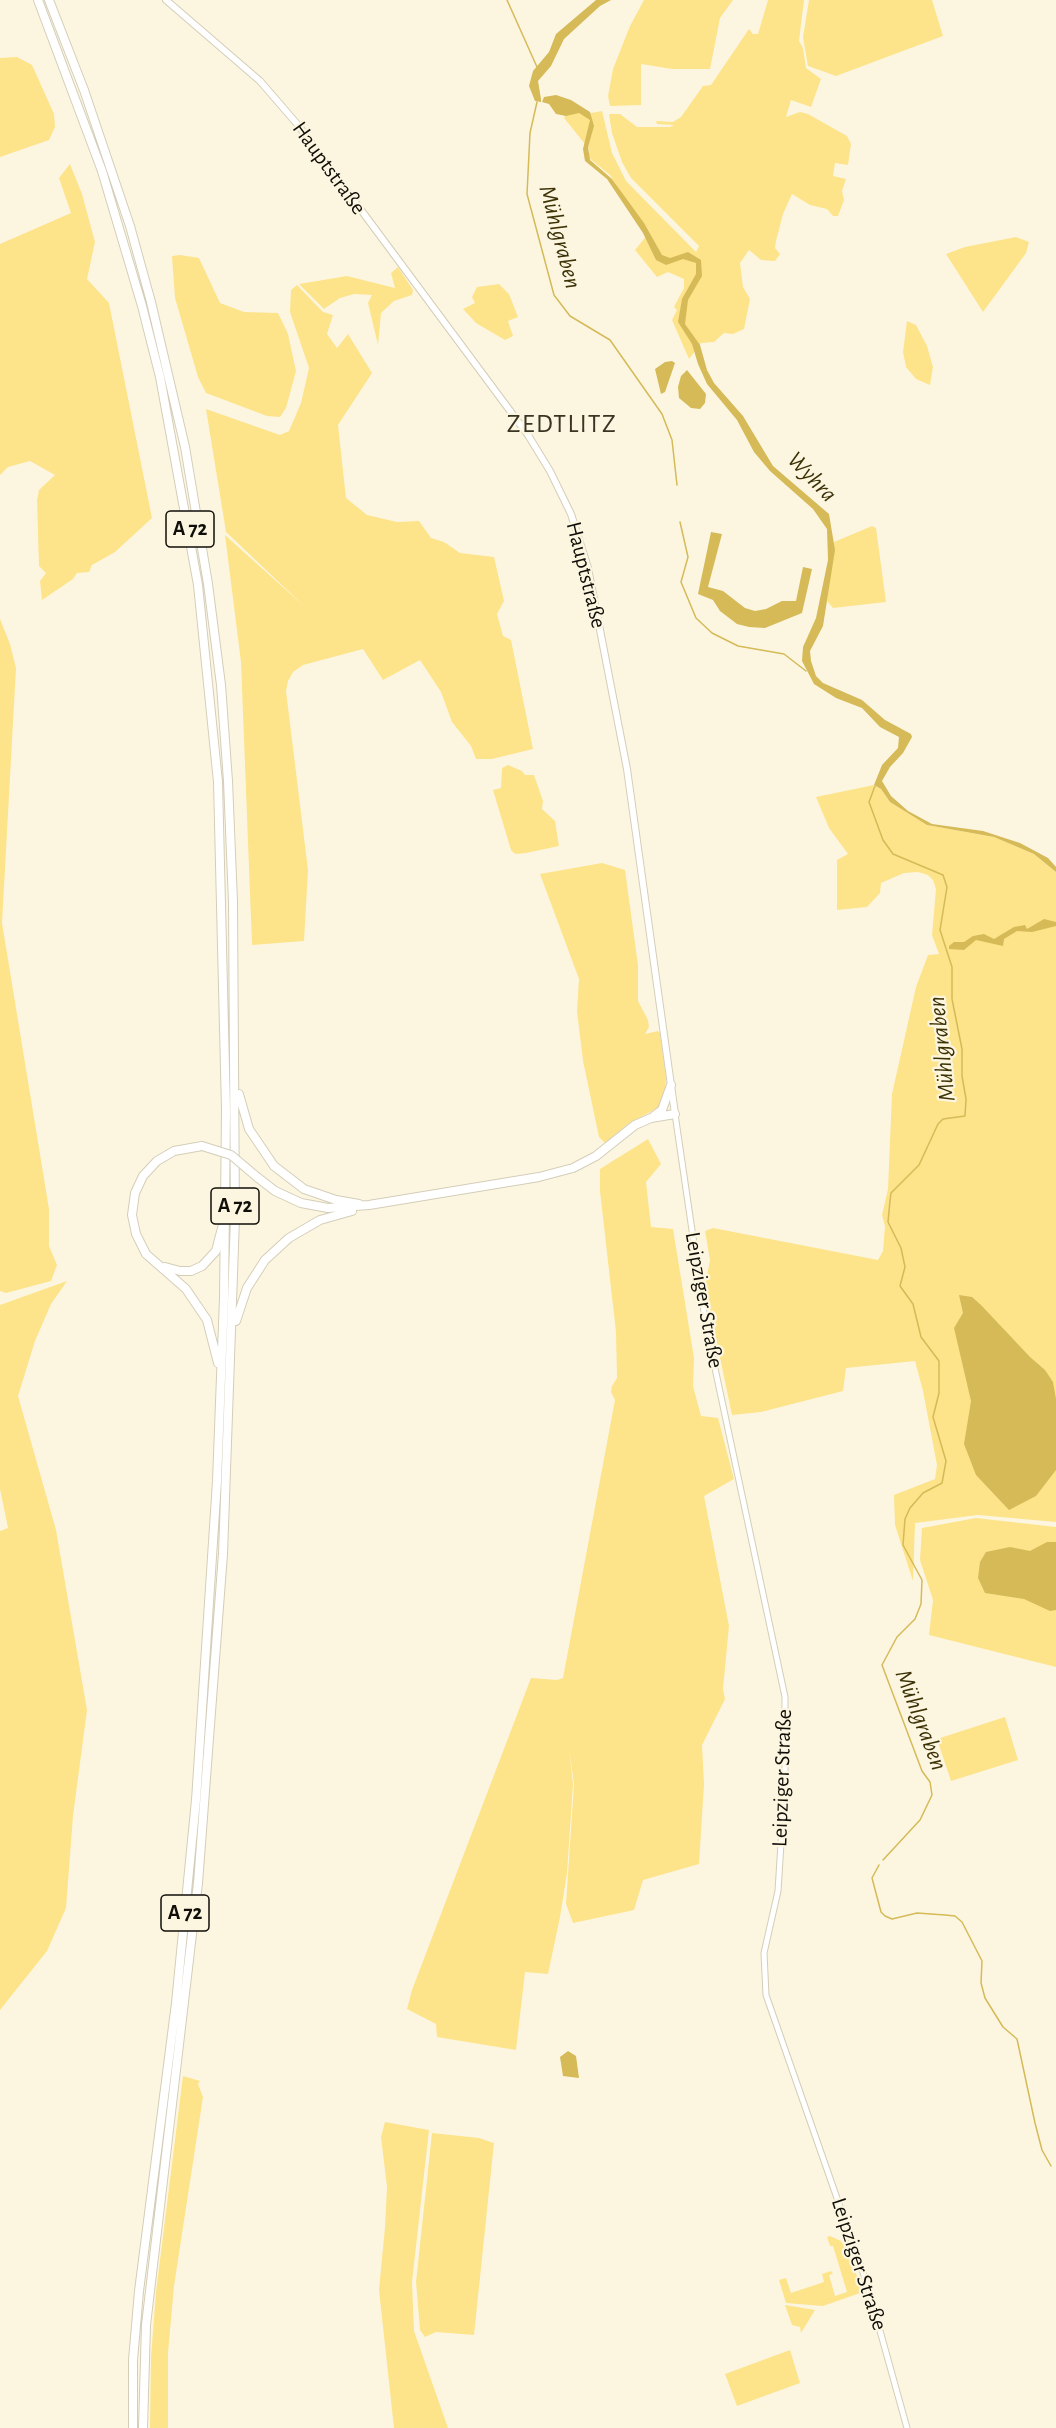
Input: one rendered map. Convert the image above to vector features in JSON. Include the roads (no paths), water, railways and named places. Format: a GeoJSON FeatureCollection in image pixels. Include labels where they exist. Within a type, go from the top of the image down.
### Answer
{"type":"FeatureCollection","features":[{"type":"Feature","properties":{"kind":"highway","name":"A 72"},"geometry":{"type":"LineString","coordinates":[[38,0],[102,171],[140,298],[176,450],[195,562],[211,686],[218,782],[225,994],[225,1216],[221,1390],[209,1621],[196,1800],[174,2014],[139,2291],[134,2360],[133,2428]]}},
{"type":"Feature","properties":{"kind":"highway","name":"A 72"},"geometry":{"type":"LineString","coordinates":[[49,0],[84,90],[130,226],[170,376],[196,504],[220,685],[228,781],[235,951],[233,1333],[223,1554],[207,1790],[187,1992],[149,2292],[144,2358],[143,2428]]}},
{"type":"Feature","properties":{"kind":"highway"},"geometry":{"type":"LineString","coordinates":[[236,1079],[249,1129],[274,1166],[304,1189],[336,1200],[369,1205]]}},
{"type":"Feature","properties":{"kind":"highway"},"geometry":{"type":"LineString","coordinates":[[221,1390],[217,1355],[207,1320],[186,1289],[146,1254],[136,1234],[132,1215],[135,1193],[143,1176],[158,1161],[174,1151],[202,1146],[231,1155],[275,1191],[301,1203],[328,1208],[369,1205],[539,1177],[573,1168],[596,1156],[635,1125],[662,1110],[671,1085]]}},
{"type":"Feature","properties":{"kind":"highway"},"geometry":{"type":"LineString","coordinates":[[651,1118],[675,1114]]}},
{"type":"Feature","properties":{"kind":"highway"},"geometry":{"type":"LineString","coordinates":[[233,1333],[247,1288],[265,1260],[289,1238],[320,1220],[369,1205]]}},
{"type":"Feature","properties":{"kind":"highway"},"geometry":{"type":"LineString","coordinates":[[156,1263],[180,1271],[191,1271],[202,1266],[216,1251],[225,1216]]}},
{"type":"Feature","properties":{"kind":"main road","name":"Hauptstraße"},"geometry":{"type":"LineString","coordinates":[[166,0],[250,72],[298,125],[528,435],[550,471],[571,514],[588,568],[622,741],[675,1114]]}},
{"type":"Feature","properties":{"kind":"street","name":"Leipziger Straße"},"geometry":{"type":"LineString","coordinates":[[675,1114],[706,1326],[786,1708],[786,1758],[778,1884],[763,1960],[766,1995],[869,2288],[907,2428]]}},
{"type":"Feature","properties":{"kind":"waterway"},"geometry":{"type":"LineString","coordinates":[[507,0],[537,67]]}},
{"type":"Feature","properties":{"kind":"waterway","name":"Mühlgraben"},"geometry":{"type":"LineString","coordinates":[[537,102],[530,133],[527,194],[554,295],[570,316],[610,340],[662,414],[672,440],[677,485]]}},
{"type":"Feature","properties":{"kind":"waterway","name":"Mühlgraben"},"geometry":{"type":"LineString","coordinates":[[680,522],[688,557],[681,582],[696,618],[712,633],[738,646],[784,654],[806,671]]}},
{"type":"Feature","properties":{"kind":"waterway","name":"Mühlgraben"},"geometry":{"type":"LineString","coordinates":[[875,786],[869,802],[883,840],[893,854],[943,875],[947,887],[940,930],[952,967],[952,999],[962,1049],[962,1076],[966,1099],[965,1116],[943,1119],[938,1124],[919,1165],[891,1193],[890,1201],[888,1222],[901,1248],[905,1267],[900,1286],[913,1304],[921,1337],[939,1361],[939,1393],[933,1417],[946,1461],[942,1483],[923,1493],[910,1508],[905,1519],[903,1545],[922,1580],[921,1604],[915,1619],[897,1637],[882,1665],[922,1771],[930,1782],[932,1795],[920,1820],[883,1860]]}},
{"type":"Feature","properties":{"kind":"waterway","name":"Mühlgraben"},"geometry":{"type":"LineString","coordinates":[[879,1865],[872,1878],[881,1912],[885,1916],[892,1919],[917,1913],[945,1915],[955,1916],[962,1922],[982,1961],[981,1983],[985,1998],[1003,2027],[1017,2039],[1042,2150],[1051,2166]]}},
{"type":"Feature","properties":{"kind":"district","name":"ZEDTLITZ"},"geometry":{"type":"Point","coordinates":[562,424]}},
{"type":"Feature","properties":{"kind":"water label","name":"Wyhra"},"geometry":{"type":"Point","coordinates":[812,477]}}]}
